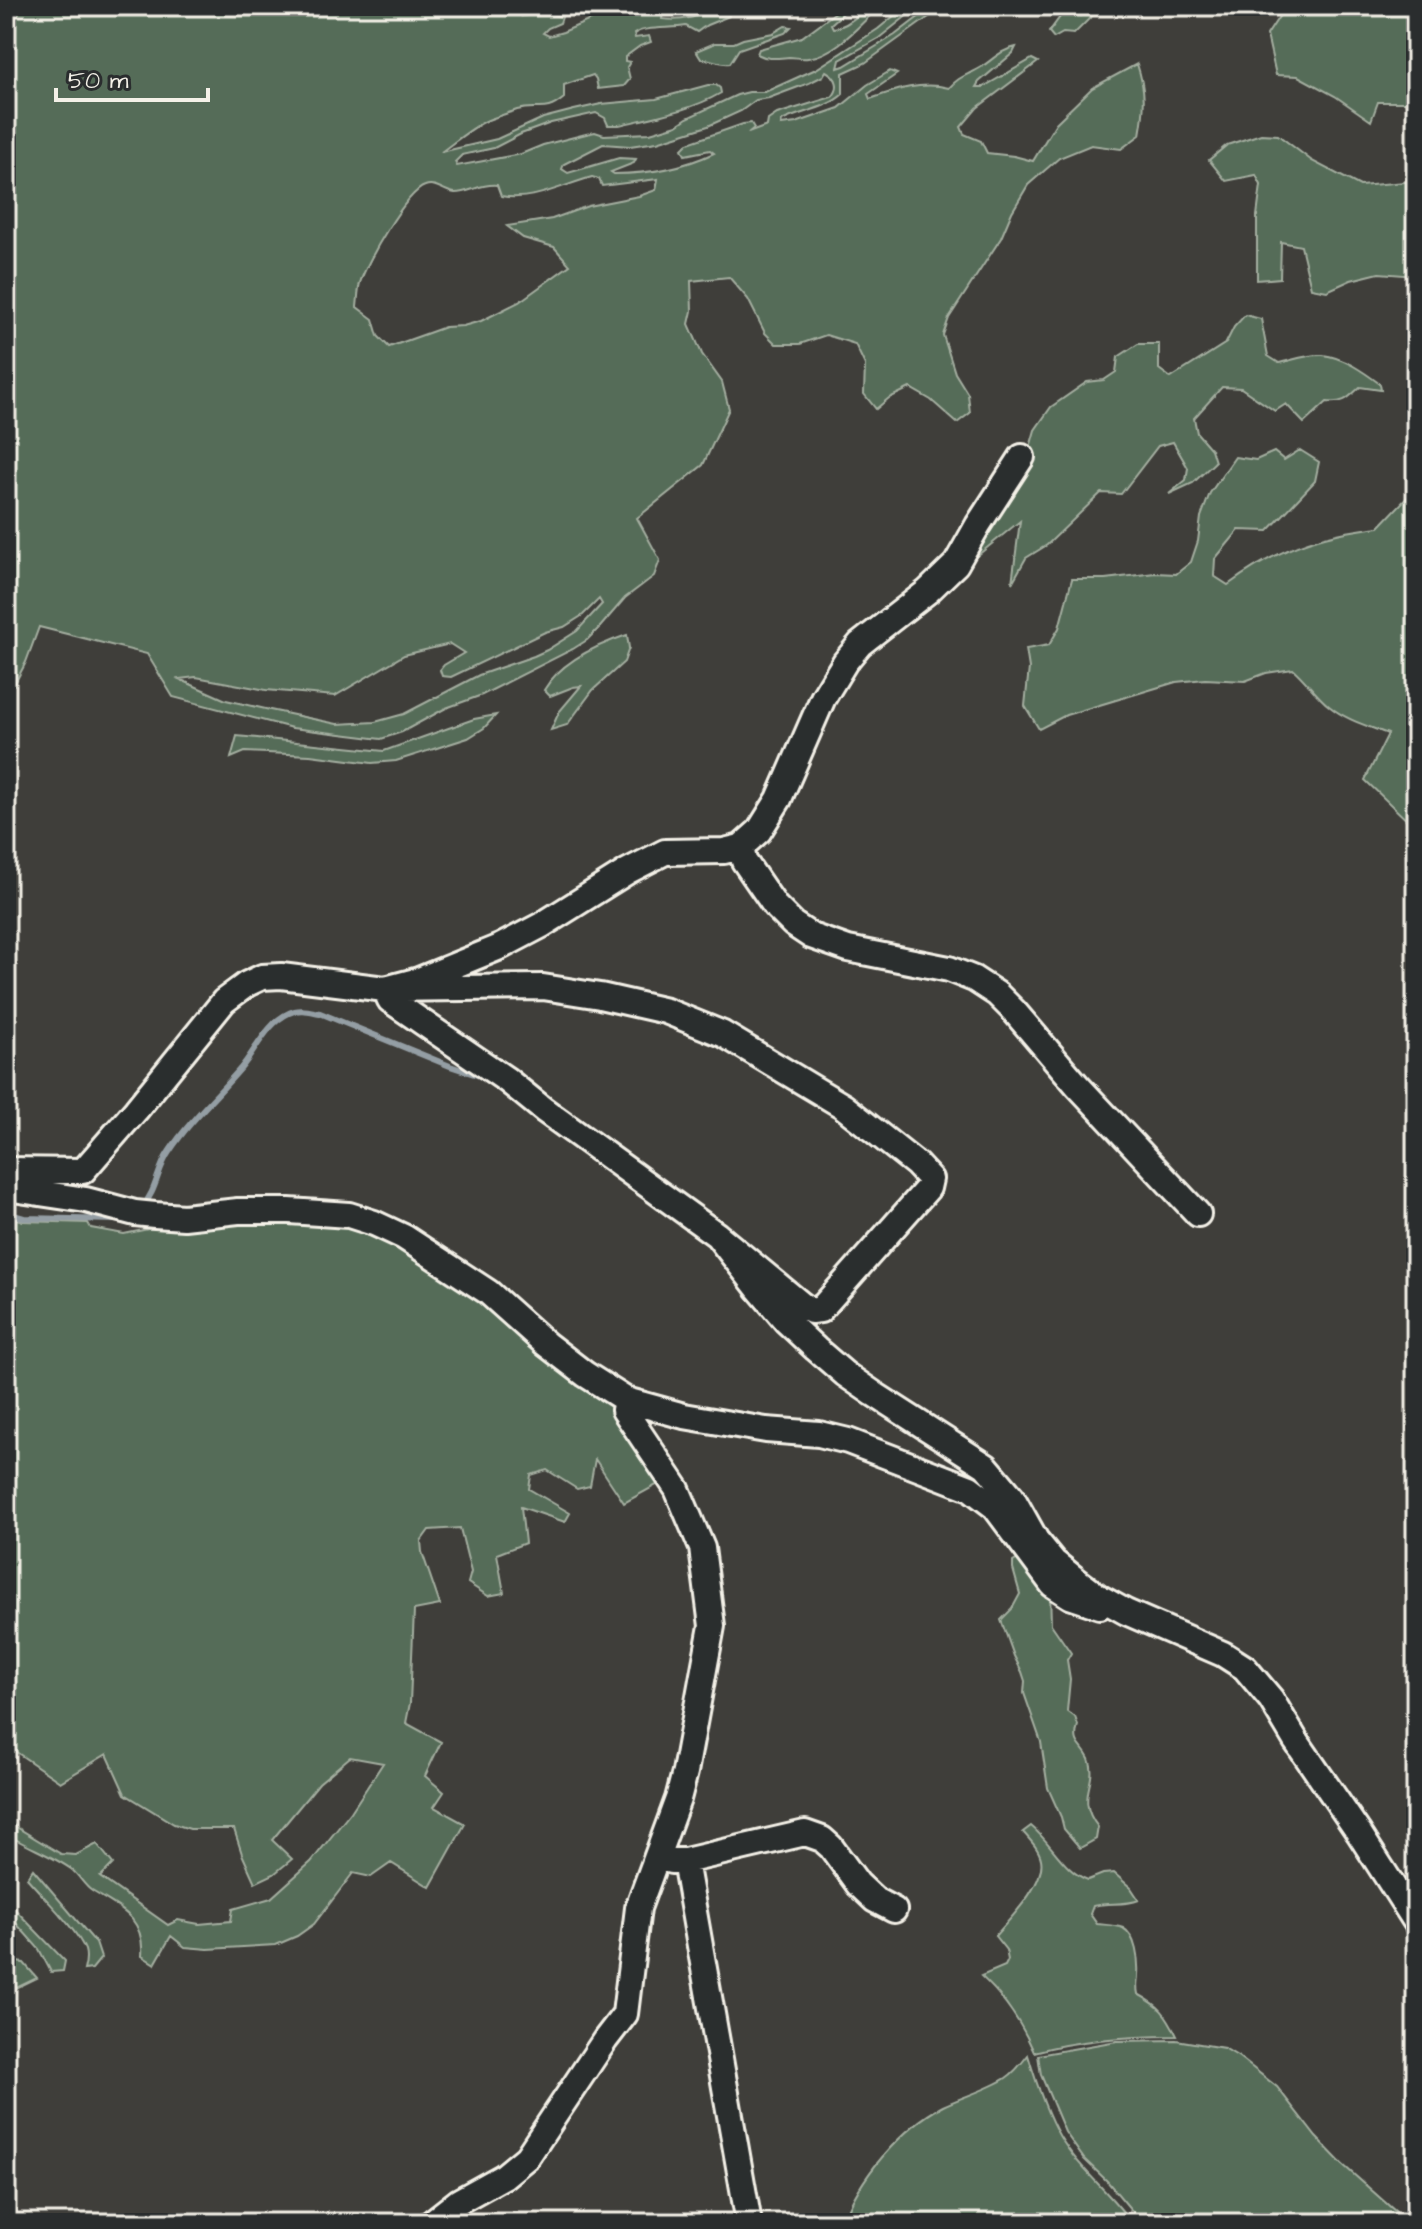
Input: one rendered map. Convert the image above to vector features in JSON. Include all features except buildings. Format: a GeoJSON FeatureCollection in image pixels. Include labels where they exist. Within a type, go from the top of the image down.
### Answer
{"type":"FeatureCollection","features":[{"type":"Feature","properties":{"kind":"street"},"geometry":{"type":"LineString","coordinates":[[385,989],[419,980],[500,947],[665,852],[724,851],[741,847],[759,831],[779,799],[823,698],[845,662],[860,644],[928,591],[956,564],[1022,457]]}},
{"type":"Feature","properties":{"kind":"street"},"geometry":{"type":"LineString","coordinates":[[741,847],[744,861],[775,906],[811,936],[848,949],[949,969],[974,979],[997,994],[1198,1214]]}},
{"type":"Feature","properties":{"kind":"street"},"geometry":{"type":"LineString","coordinates":[[6,1170],[83,1171],[224,1001],[254,980],[281,976],[385,989],[543,987],[666,1011],[723,1034],[843,1106],[916,1164],[930,1179],[928,1188],[820,1310],[811,1311],[717,1235],[507,1080],[390,1000],[385,989]]}},
{"type":"Feature","properties":{"kind":"street"},"geometry":{"type":"LineString","coordinates":[[6,1188],[86,1200],[155,1215],[184,1217],[238,1211],[289,1211],[349,1215],[374,1223],[404,1237],[488,1292],[546,1344],[626,1400],[706,1420],[766,1430],[819,1434],[848,1441],[942,1476],[986,1498],[1053,1585],[1091,1604],[1126,1612]]}},
{"type":"Feature","properties":{"kind":"street"},"geometry":{"type":"LineString","coordinates":[[717,1235],[786,1321],[845,1374],[986,1466],[1012,1497],[1036,1540],[1054,1562],[1099,1597],[1126,1612],[1223,1654],[1245,1668],[1271,1699],[1416,1922]]}},
{"type":"Feature","properties":{"kind":"street"},"geometry":{"type":"LineString","coordinates":[[431,2223],[459,2201],[504,2176],[527,2157],[625,2014],[638,1908],[685,1772],[712,1626],[702,1548],[677,1489],[624,1410],[626,1400]]}},
{"type":"Feature","properties":{"kind":"street"},"geometry":{"type":"LineString","coordinates":[[655,1861],[685,1861],[805,1833],[822,1839],[858,1884],[875,1900],[894,1910]]}},
{"type":"Feature","properties":{"kind":"street"},"geometry":{"type":"LineString","coordinates":[[685,1861],[749,2223]]}},
{"type":"Feature","properties":{"kind":"green space"},"geometry":{"type":"Polygon","coordinates":[[[6,6],[532,6],[523,16],[545,12],[562,17],[560,23],[543,33],[549,36],[622,6],[672,6],[663,12],[662,19],[672,20],[728,9],[729,16],[697,32],[686,26],[638,31],[634,34],[635,38],[649,36],[651,42],[625,57],[625,61],[630,62],[627,67],[630,79],[624,86],[598,89],[593,75],[564,85],[564,98],[557,103],[546,108],[525,108],[488,120],[441,152],[497,139],[543,118],[601,104],[656,99],[708,85],[716,85],[721,93],[684,109],[619,125],[608,125],[605,118],[596,113],[551,123],[494,148],[462,155],[455,162],[457,166],[521,154],[595,132],[604,135],[650,133],[677,125],[737,95],[765,92],[816,69],[878,29],[906,6],[919,6],[879,38],[840,60],[838,68],[895,35],[933,6],[944,6],[865,63],[843,73],[843,94],[837,99],[782,121],[781,125],[839,108],[890,71],[897,74],[868,94],[870,99],[919,86],[949,88],[959,79],[1016,47],[976,87],[983,87],[1032,59],[1038,62],[977,108],[961,127],[964,134],[981,141],[987,153],[1033,161],[1056,123],[1092,88],[1137,64],[1144,99],[1140,135],[1121,149],[1091,145],[1059,158],[1028,185],[1001,238],[949,318],[943,335],[955,373],[968,394],[970,413],[957,423],[931,400],[910,388],[889,398],[876,409],[864,394],[865,365],[855,344],[826,335],[800,344],[776,344],[765,333],[748,299],[729,277],[691,281],[689,324],[702,354],[722,382],[729,409],[703,465],[637,518],[660,560],[654,576],[625,598],[587,640],[573,649],[482,695],[446,708],[402,732],[381,739],[292,728],[173,697],[147,654],[39,627],[14,685],[6,686],[6,6]],[[826,71],[809,83],[756,100],[741,111],[708,126],[657,142],[630,146],[603,144],[564,164],[562,169],[568,173],[619,158],[636,159],[634,163],[611,172],[640,173],[702,158],[714,153],[710,150],[685,155],[682,149],[688,143],[751,123],[754,128],[748,133],[767,126],[768,120],[777,114],[832,97],[836,82],[826,71]],[[592,177],[547,192],[513,197],[501,196],[497,185],[455,193],[433,185],[425,186],[408,201],[378,245],[360,283],[357,307],[373,319],[378,336],[389,347],[445,327],[481,321],[519,302],[570,265],[554,247],[523,238],[507,226],[552,219],[588,206],[639,196],[656,190],[658,179],[602,186],[599,179],[592,177]],[[599,599],[583,615],[564,627],[545,632],[451,677],[442,676],[440,670],[464,653],[450,644],[404,655],[335,696],[266,690],[196,677],[179,679],[226,700],[270,710],[337,724],[375,722],[404,714],[479,675],[547,650],[577,631],[602,604],[599,599]]]}},
{"type":"Feature","properties":{"kind":"green space"},"geometry":{"type":"Polygon","coordinates":[[[844,6],[851,6],[831,24],[833,28],[846,24],[867,9],[880,6],[847,37],[819,55],[773,58],[757,54],[759,49],[802,37],[844,6]]]}},
{"type":"Feature","properties":{"kind":"green space"},"geometry":{"type":"Polygon","coordinates":[[[1068,6],[1082,6],[1077,12],[1081,16],[1094,6],[1102,6],[1074,34],[1063,33],[1054,38],[1049,32],[1068,6]]]}},
{"type":"Feature","properties":{"kind":"green space"},"geometry":{"type":"Polygon","coordinates":[[[1286,6],[1416,6],[1416,114],[1405,102],[1378,102],[1371,121],[1298,76],[1276,75],[1267,35],[1286,6]]]}},
{"type":"Feature","properties":{"kind":"green space"},"geometry":{"type":"Polygon","coordinates":[[[785,26],[791,27],[785,33],[739,49],[730,63],[701,59],[696,51],[715,43],[734,43],[773,33],[785,26]]]}},
{"type":"Feature","properties":{"kind":"green space"},"geometry":{"type":"Polygon","coordinates":[[[1261,134],[1278,135],[1312,161],[1360,186],[1416,181],[1416,276],[1379,273],[1351,280],[1327,291],[1311,288],[1301,246],[1281,242],[1280,278],[1257,280],[1257,216],[1261,185],[1256,175],[1226,181],[1209,160],[1227,145],[1261,134]]]}},
{"type":"Feature","properties":{"kind":"green space"},"geometry":{"type":"Polygon","coordinates":[[[1245,315],[1261,319],[1268,356],[1279,363],[1312,355],[1331,356],[1367,375],[1380,384],[1381,390],[1360,387],[1342,401],[1327,402],[1304,423],[1286,404],[1275,411],[1241,388],[1222,387],[1194,418],[1197,433],[1211,449],[1215,462],[1193,483],[1169,494],[1186,480],[1188,468],[1173,442],[1158,446],[1121,494],[1101,493],[1047,545],[1026,558],[1012,583],[1020,521],[946,581],[1027,458],[1035,430],[1051,407],[1087,382],[1104,380],[1116,372],[1118,357],[1138,344],[1159,344],[1159,369],[1171,378],[1226,343],[1245,315]]]}},
{"type":"Feature","properties":{"kind":"green space"},"geometry":{"type":"Polygon","coordinates":[[[1300,450],[1319,462],[1315,481],[1268,531],[1239,530],[1215,559],[1214,576],[1228,585],[1246,572],[1299,545],[1379,527],[1416,488],[1416,829],[1365,780],[1388,734],[1336,711],[1293,669],[1266,673],[1245,681],[1205,679],[1176,682],[1066,715],[1039,729],[1025,706],[1029,668],[1026,649],[1049,645],[1059,628],[1072,579],[1176,574],[1191,562],[1210,493],[1235,457],[1256,460],[1274,452],[1284,460],[1300,450]]]}},
{"type":"Feature","properties":{"kind":"green space"},"geometry":{"type":"Polygon","coordinates":[[[627,635],[629,648],[624,662],[593,690],[567,725],[551,730],[559,712],[581,686],[550,696],[544,690],[551,680],[581,655],[627,635]]]}},
{"type":"Feature","properties":{"kind":"green space"},"geometry":{"type":"Polygon","coordinates":[[[496,715],[484,728],[468,738],[396,761],[372,763],[310,755],[245,752],[231,758],[237,736],[384,751],[474,719],[496,715]]]}},
{"type":"Feature","properties":{"kind":"green space"},"geometry":{"type":"Polygon","coordinates":[[[6,1216],[23,1221],[88,1223],[91,1228],[124,1234],[187,1221],[351,1221],[431,1258],[614,1407],[664,1481],[624,1503],[595,1459],[590,1486],[577,1489],[547,1470],[531,1475],[529,1489],[570,1513],[565,1522],[521,1507],[525,1543],[497,1554],[504,1593],[488,1596],[468,1583],[471,1572],[460,1528],[429,1530],[421,1541],[440,1605],[414,1610],[410,1703],[406,1723],[441,1742],[425,1776],[444,1792],[434,1807],[465,1824],[430,1887],[391,1863],[371,1877],[353,1873],[314,1924],[297,1936],[276,1945],[208,1949],[185,1947],[171,1936],[155,1964],[142,1956],[139,1932],[128,1915],[89,1889],[71,1869],[15,1839],[13,1825],[61,1854],[76,1855],[97,1844],[113,1864],[100,1877],[168,1925],[178,1920],[199,1924],[231,1921],[233,1909],[271,1898],[311,1862],[351,1812],[383,1763],[350,1757],[319,1783],[272,1840],[292,1859],[274,1874],[255,1883],[234,1829],[190,1829],[174,1824],[125,1794],[107,1754],[60,1782],[6,1745],[6,1216]]]}},
{"type":"Feature","properties":{"kind":"green space"},"geometry":{"type":"Polygon","coordinates":[[[1023,1556],[1050,1589],[1051,1624],[1071,1653],[1067,1660],[1070,1679],[1067,1711],[1075,1717],[1077,1741],[1089,1759],[1088,1807],[1098,1827],[1096,1839],[1080,1848],[1064,1829],[1048,1788],[1041,1742],[1024,1693],[1025,1681],[1001,1620],[1020,1594],[1013,1562],[1023,1556]]]}},
{"type":"Feature","properties":{"kind":"green space"},"geometry":{"type":"Polygon","coordinates":[[[1031,1826],[1079,1876],[1088,1880],[1114,1873],[1131,1888],[1139,1900],[1093,1906],[1090,1914],[1097,1924],[1123,1928],[1131,1936],[1137,1956],[1138,1994],[1162,2011],[1177,2036],[1105,2039],[1034,2052],[1012,2011],[981,1976],[1005,1966],[1008,1960],[1006,1950],[995,1936],[1026,1900],[1038,1879],[1040,1855],[1023,1832],[1031,1826]]]}},
{"type":"Feature","properties":{"kind":"green space"},"geometry":{"type":"Polygon","coordinates":[[[33,1869],[96,1943],[101,1958],[92,1969],[84,1970],[85,1950],[75,1932],[27,1878],[33,1869]]]}},
{"type":"Feature","properties":{"kind":"green space"},"geometry":{"type":"Polygon","coordinates":[[[6,1900],[65,1961],[63,1971],[51,1972],[39,1949],[6,1912],[6,1900]]]}},
{"type":"Feature","properties":{"kind":"green space"},"geometry":{"type":"Polygon","coordinates":[[[6,1951],[16,1962],[24,1963],[37,1978],[6,1993],[6,1951]]]}},
{"type":"Feature","properties":{"kind":"green space"},"geometry":{"type":"Polygon","coordinates":[[[1176,2040],[1224,2048],[1277,2087],[1316,2137],[1396,2212],[1403,2223],[1142,2223],[1084,2159],[1065,2132],[1041,2075],[1038,2055],[1117,2041],[1176,2040]]]}},
{"type":"Feature","properties":{"kind":"green space"},"geometry":{"type":"Polygon","coordinates":[[[1028,2055],[1046,2108],[1060,2137],[1124,2213],[1109,2222],[1091,2218],[1089,2223],[843,2223],[870,2172],[912,2127],[943,2106],[1006,2078],[1028,2055]]]}},
{"type":"Feature","properties":{"kind":"waterway"},"geometry":{"type":"LineString","coordinates":[[142,1207],[177,1140],[241,1068],[268,1030],[281,1017],[293,1011],[320,1013],[486,1078]]}},
{"type":"Feature","properties":{"kind":"waterway"},"geometry":{"type":"LineString","coordinates":[[6,1213],[24,1218],[118,1220]]}}]}
